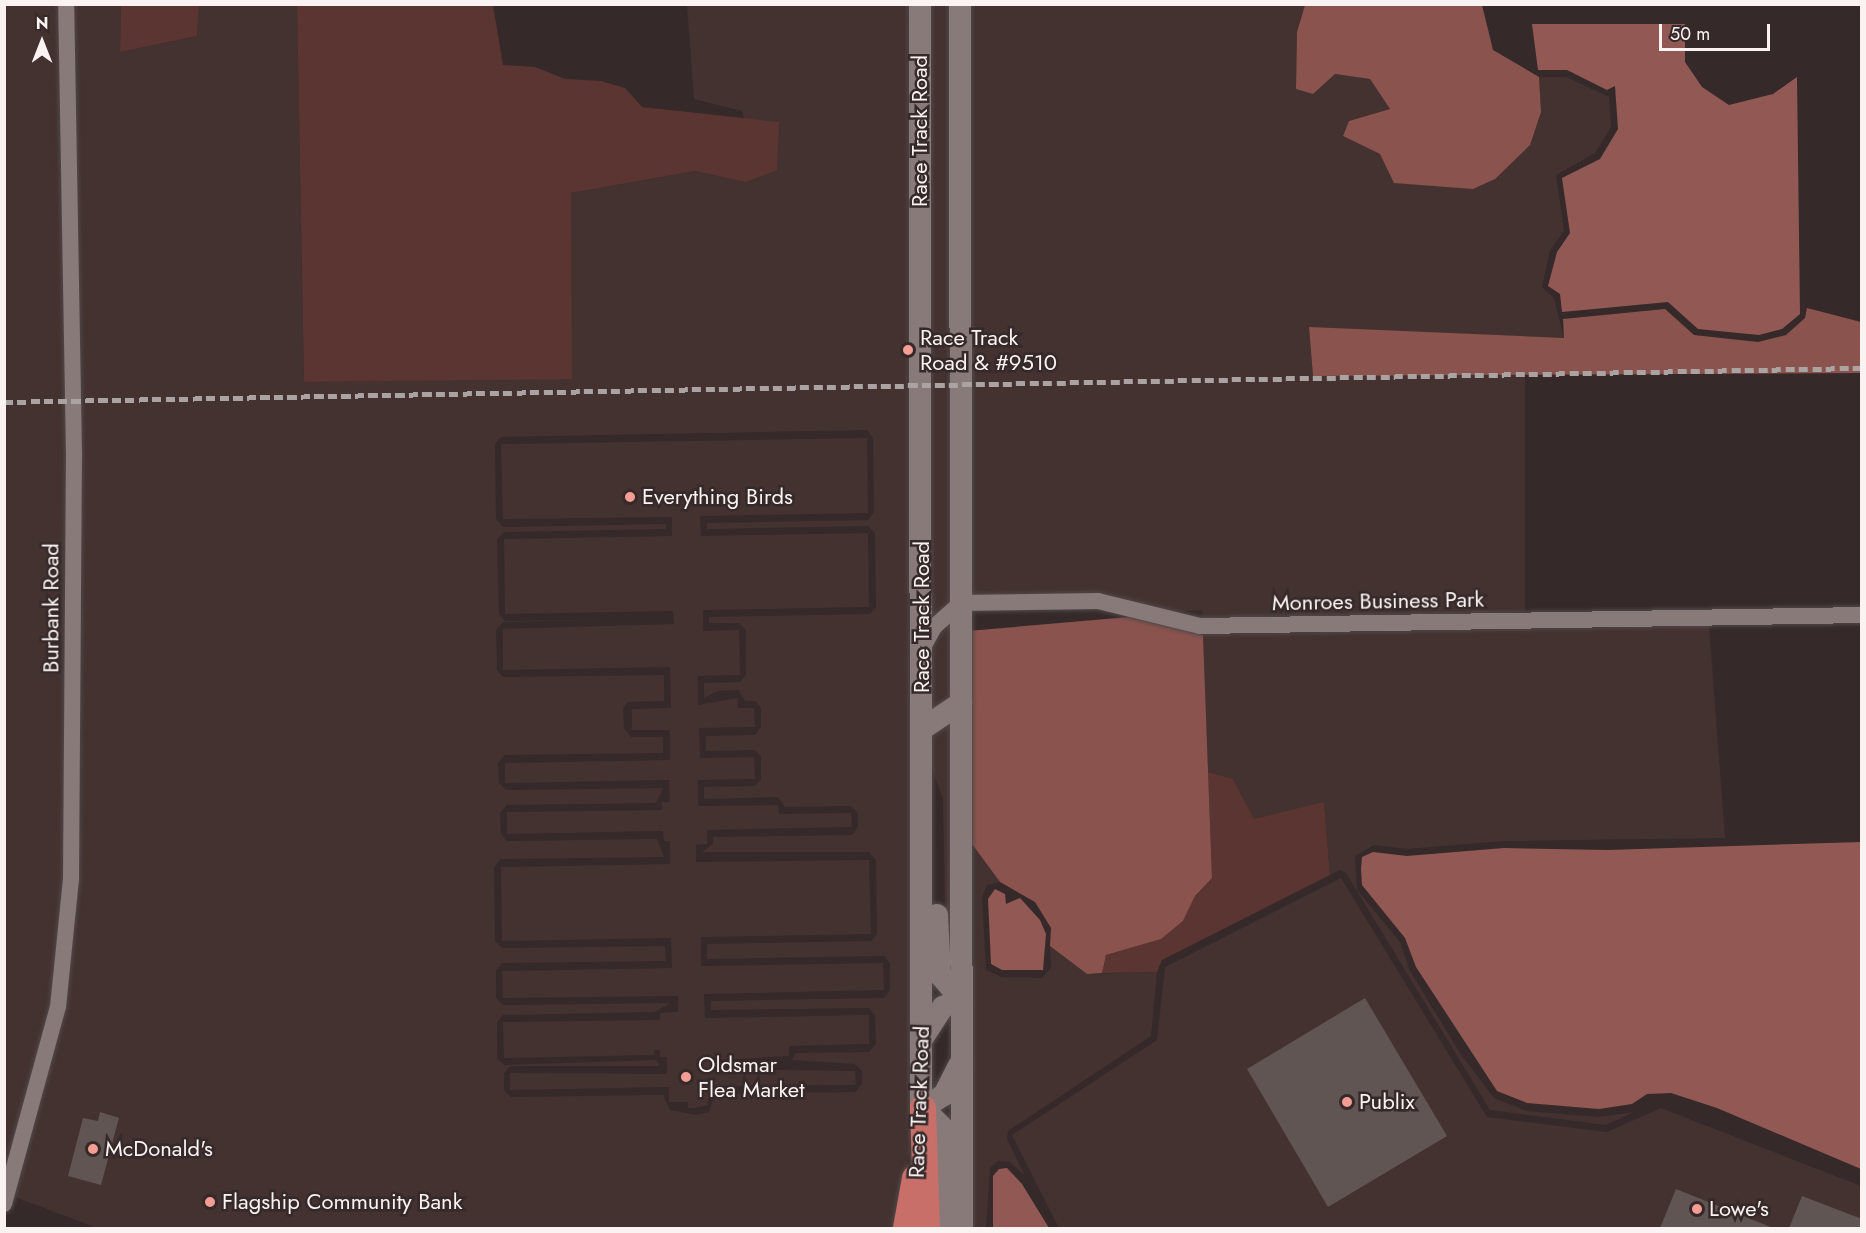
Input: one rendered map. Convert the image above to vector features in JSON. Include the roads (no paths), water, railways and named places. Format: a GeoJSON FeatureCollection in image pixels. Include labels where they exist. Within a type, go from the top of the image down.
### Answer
{"type":"FeatureCollection","features":[{"type":"Feature","properties":{"kind":"main road","name":"Race Track Road"},"geometry":{"type":"LineString","coordinates":[[916,1228],[915,1178],[923,1108],[920,4]]}},
{"type":"Feature","properties":{"kind":"main road","name":"Race Track Road"},"geometry":{"type":"LineString","coordinates":[[960,4],[962,1228]]}},
{"type":"Feature","properties":{"kind":"main road"},"geometry":{"type":"LineString","coordinates":[[922,729],[961,703]]}},
{"type":"Feature","properties":{"kind":"main road"},"geometry":{"type":"LineString","coordinates":[[922,763],[936,799],[940,975],[961,999],[943,1007],[922,1039]]}},
{"type":"Feature","properties":{"kind":"main road"},"geometry":{"type":"LineString","coordinates":[[923,1108],[944,1095],[962,1061]]}},
{"type":"Feature","properties":{"kind":"main road"},"geometry":{"type":"LineString","coordinates":[[923,1108],[927,1228]]}},
{"type":"Feature","properties":{"kind":"main road"},"geometry":{"type":"LineString","coordinates":[[923,1108],[943,1128],[946,1143],[946,1228]]}},
{"type":"Feature","properties":{"kind":"main road"},"geometry":{"type":"LineString","coordinates":[[906,1228],[915,1178]]}},
{"type":"Feature","properties":{"kind":"street","name":"Burbank Road"},"geometry":{"type":"LineString","coordinates":[[4,1204],[58,1007],[71,880],[74,454],[66,4]]}},
{"type":"Feature","properties":{"kind":"street","name":"Monroes Business Park"},"geometry":{"type":"LineString","coordinates":[[961,603],[1098,601],[1200,626],[1862,615]]}},
{"type":"Feature","properties":{"kind":"street"},"geometry":{"type":"LineString","coordinates":[[922,649],[934,627],[961,603]]}},
{"type":"Feature","properties":{"kind":"railway"},"geometry":{"type":"LineString","coordinates":[[4,402],[1862,368]]}},
{"type":"Feature","properties":{"kind":"place","name":"Race Track Road & #9510"},"geometry":{"type":"Point","coordinates":[908,350]}},
{"type":"Feature","properties":{"kind":"place","name":"Everything Birds"},"geometry":{"type":"Point","coordinates":[630,497]}},
{"type":"Feature","properties":{"kind":"place","name":"Oldsmar Flea Market"},"geometry":{"type":"Point","coordinates":[686,1077]}},
{"type":"Feature","properties":{"kind":"place","name":"Publix"},"geometry":{"type":"Point","coordinates":[1347,1102]}},
{"type":"Feature","properties":{"kind":"place","name":"McDonald's"},"geometry":{"type":"Point","coordinates":[93,1149]}},
{"type":"Feature","properties":{"kind":"place","name":"Flagship Community Bank"},"geometry":{"type":"Point","coordinates":[210,1202]}},
{"type":"Feature","properties":{"kind":"place","name":"Lowe's"},"geometry":{"type":"Point","coordinates":[1697,1209]}}]}
